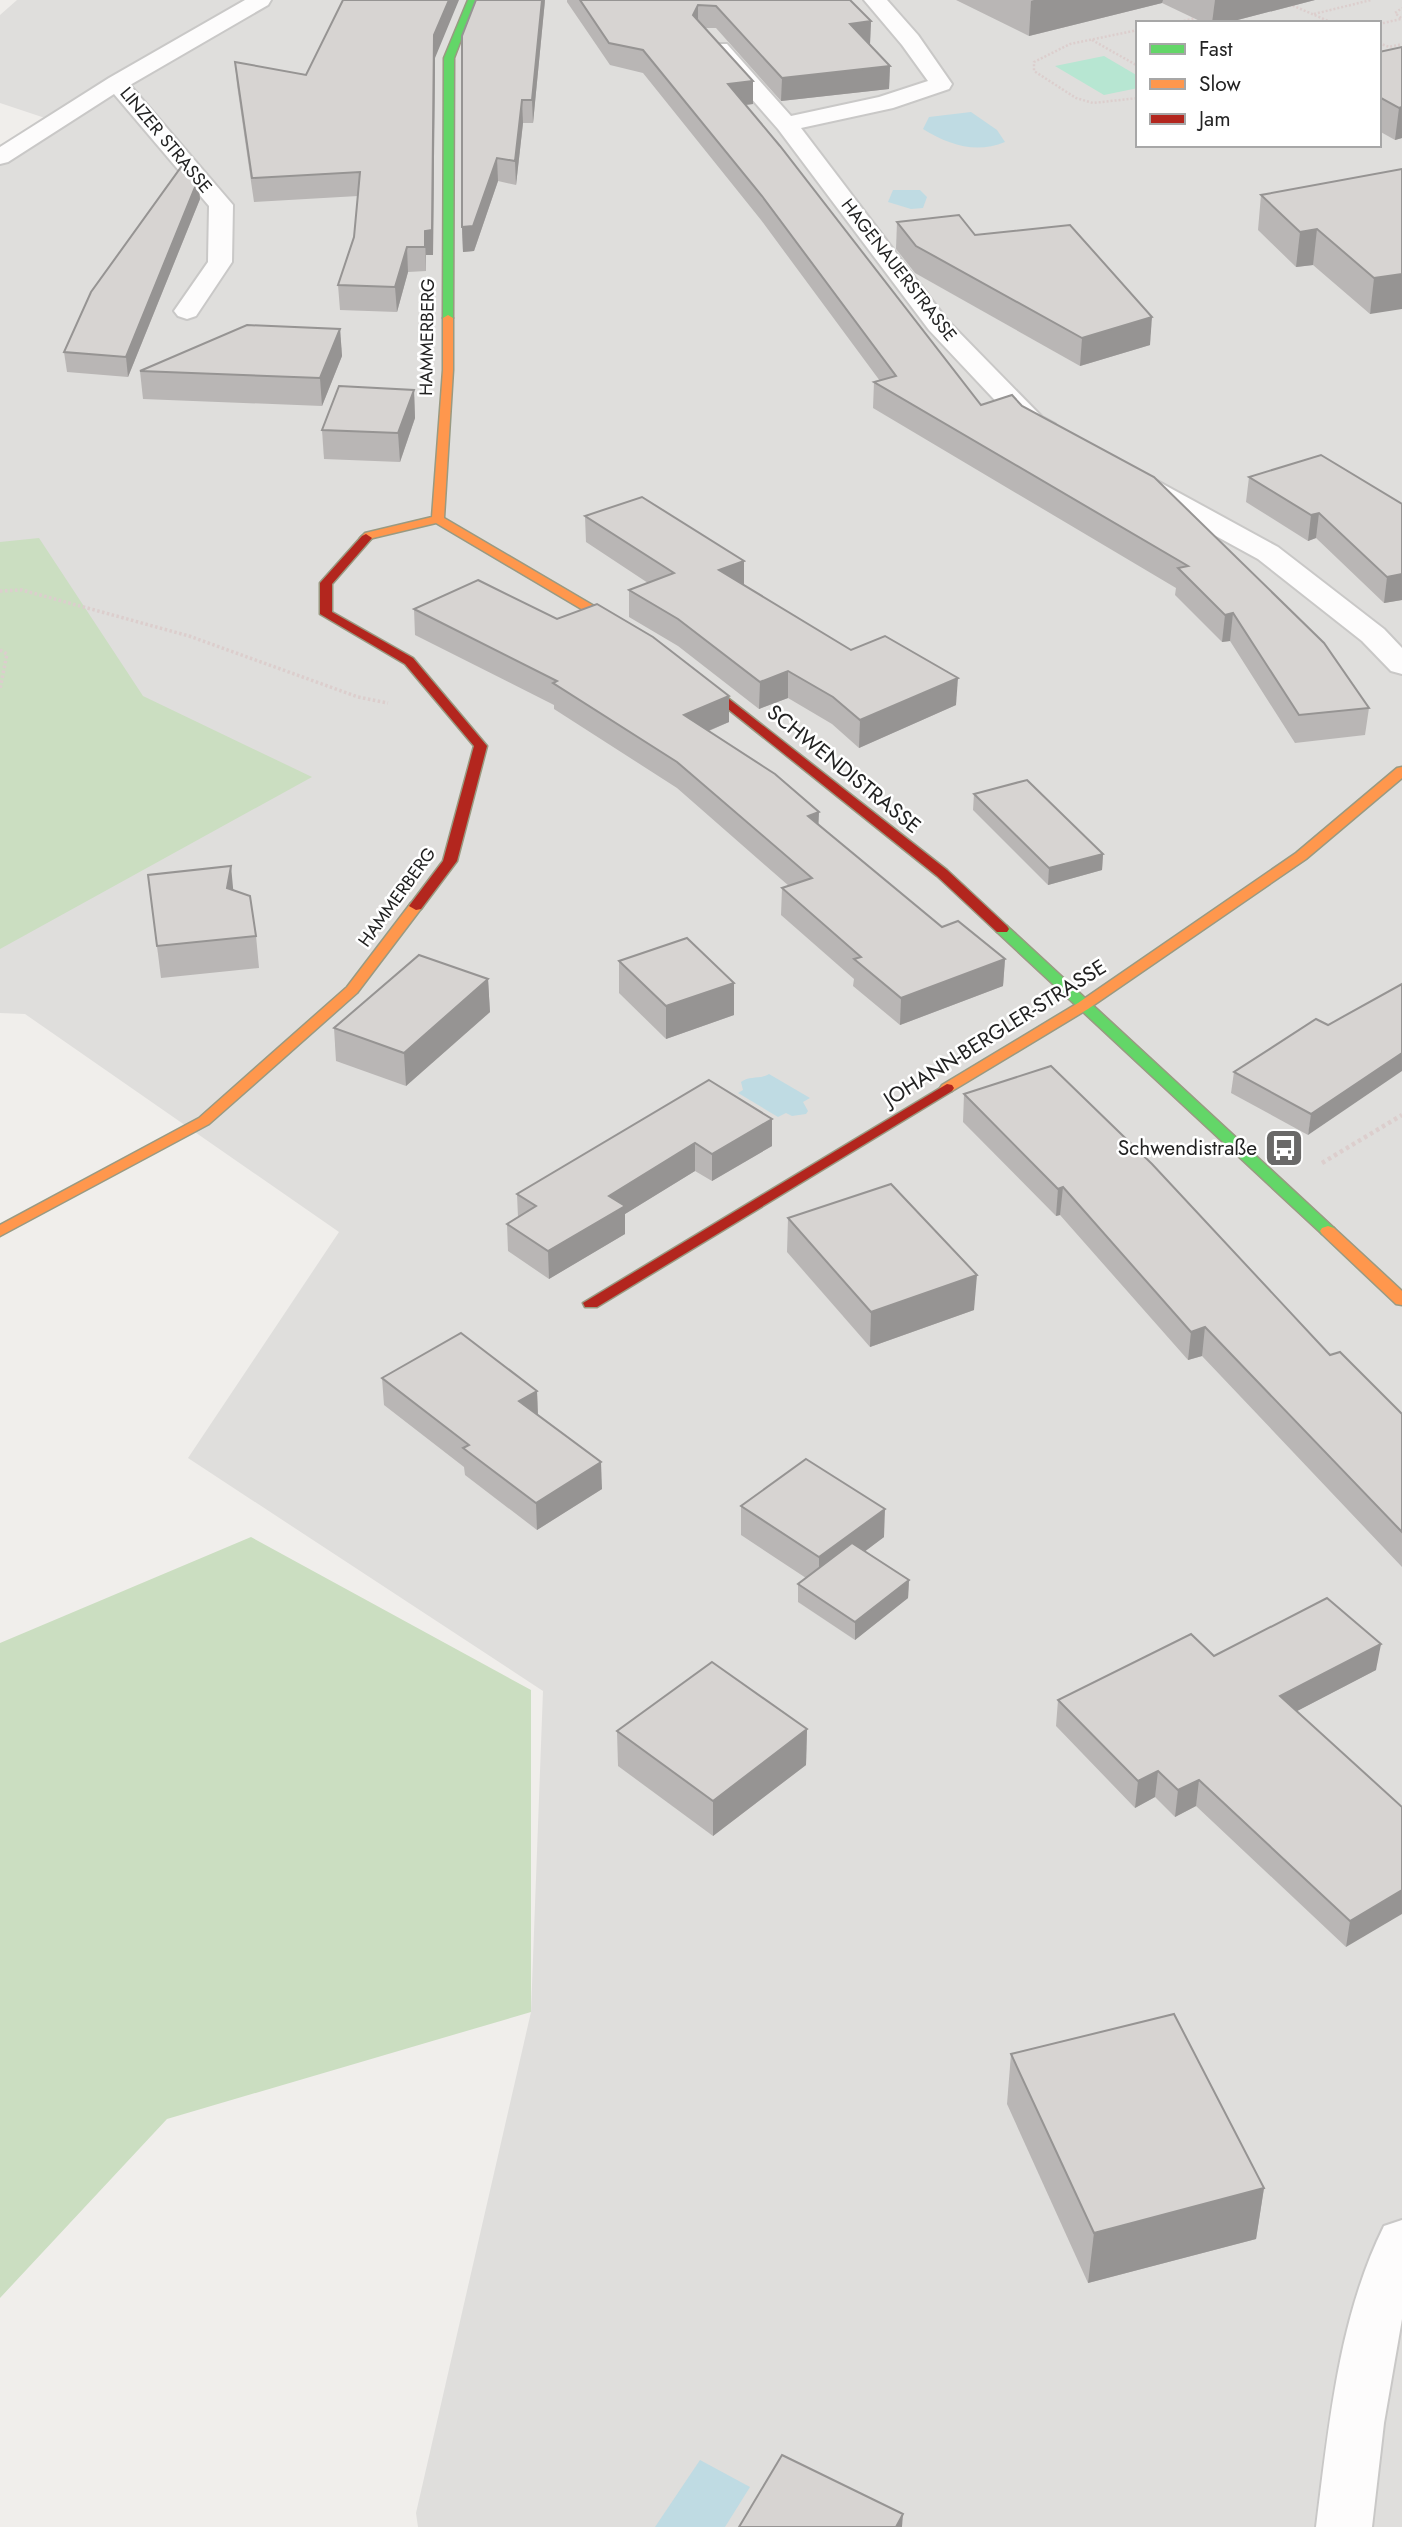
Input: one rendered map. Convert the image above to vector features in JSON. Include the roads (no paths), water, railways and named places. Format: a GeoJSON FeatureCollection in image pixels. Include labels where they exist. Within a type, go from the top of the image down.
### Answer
{"type":"FeatureCollection","features":[{"type":"Feature","properties":{"kind":"street","name":"LINZER STRASSE"},"geometry":{"type":"LineString","coordinates":[[0,157],[117,83],[260,0]]}},
{"type":"Feature","properties":{"kind":"street","name":"HAMMERBERG"},"geometry":{"type":"LineString","coordinates":[[0,1231],[204,1121],[352,990],[450,862],[481,746],[409,661],[326,614],[326,583],[369,535],[438,519],[447,370],[449,58],[472,0]]}},
{"type":"Feature","properties":{"kind":"street"},"geometry":{"type":"LineString","coordinates":[[786,124],[885,103],[941,84],[910,40],[875,0]]}},
{"type":"Feature","properties":{"kind":"street","name":"HAGENAUERSTRASSE"},"geometry":{"type":"LineString","coordinates":[[706,34],[786,124],[938,324],[1032,424],[1067,443]]}},
{"type":"Feature","properties":{"kind":"street","name":"LINZER STRASSE"},"geometry":{"type":"LineString","coordinates":[[117,83],[221,205],[220,262],[187,311]]}},
{"type":"Feature","properties":{"kind":"street"},"geometry":{"type":"LineString","coordinates":[[1115,469],[1268,553],[1373,635],[1402,666]]}},
{"type":"Feature","properties":{"kind":"street"},"geometry":{"type":"LineString","coordinates":[[438,519],[642,639]]}},
{"type":"Feature","properties":{"kind":"street","name":"SCHWENDISTRASSE"},"geometry":{"type":"LineString","coordinates":[[676,662],[942,873],[1402,1300]]}},
{"type":"Feature","properties":{"kind":"street","name":"JOHANN-BERGLER-STRASSE"},"geometry":{"type":"LineString","coordinates":[[591,1303],[1083,1006],[1301,856],[1402,771]]}},
{"type":"Feature","properties":{"kind":"street"},"geometry":{"type":"LineString","coordinates":[[1344,2527],[1357,2423],[1375,2321],[1402,2242]]}},
{"type":"Feature","properties":{"kind":"water"},"geometry":{"type":"Polygon","coordinates":[[[971,112],[997,130],[1005,142],[984,147],[963,146],[923,129],[929,117],[971,112]]]}},
{"type":"Feature","properties":{"kind":"water"},"geometry":{"type":"Polygon","coordinates":[[[893,190],[920,190],[927,197],[923,208],[911,209],[888,202],[893,190]]]}},
{"type":"Feature","properties":{"kind":"water"},"geometry":{"type":"Polygon","coordinates":[[[769,1074],[810,1098],[803,1102],[808,1111],[806,1114],[792,1116],[786,1113],[778,1117],[738,1093],[743,1090],[741,1082],[744,1080],[769,1074]]]}},
{"type":"Feature","properties":{"kind":"water"},"geometry":{"type":"Polygon","coordinates":[[[700,2460],[750,2487],[725,2527],[655,2527],[700,2460]]]}},
{"type":"Feature","properties":{"kind":"place","name":"Schwendistraße"},"geometry":{"type":"Point","coordinates":[1284,1148]}}]}
